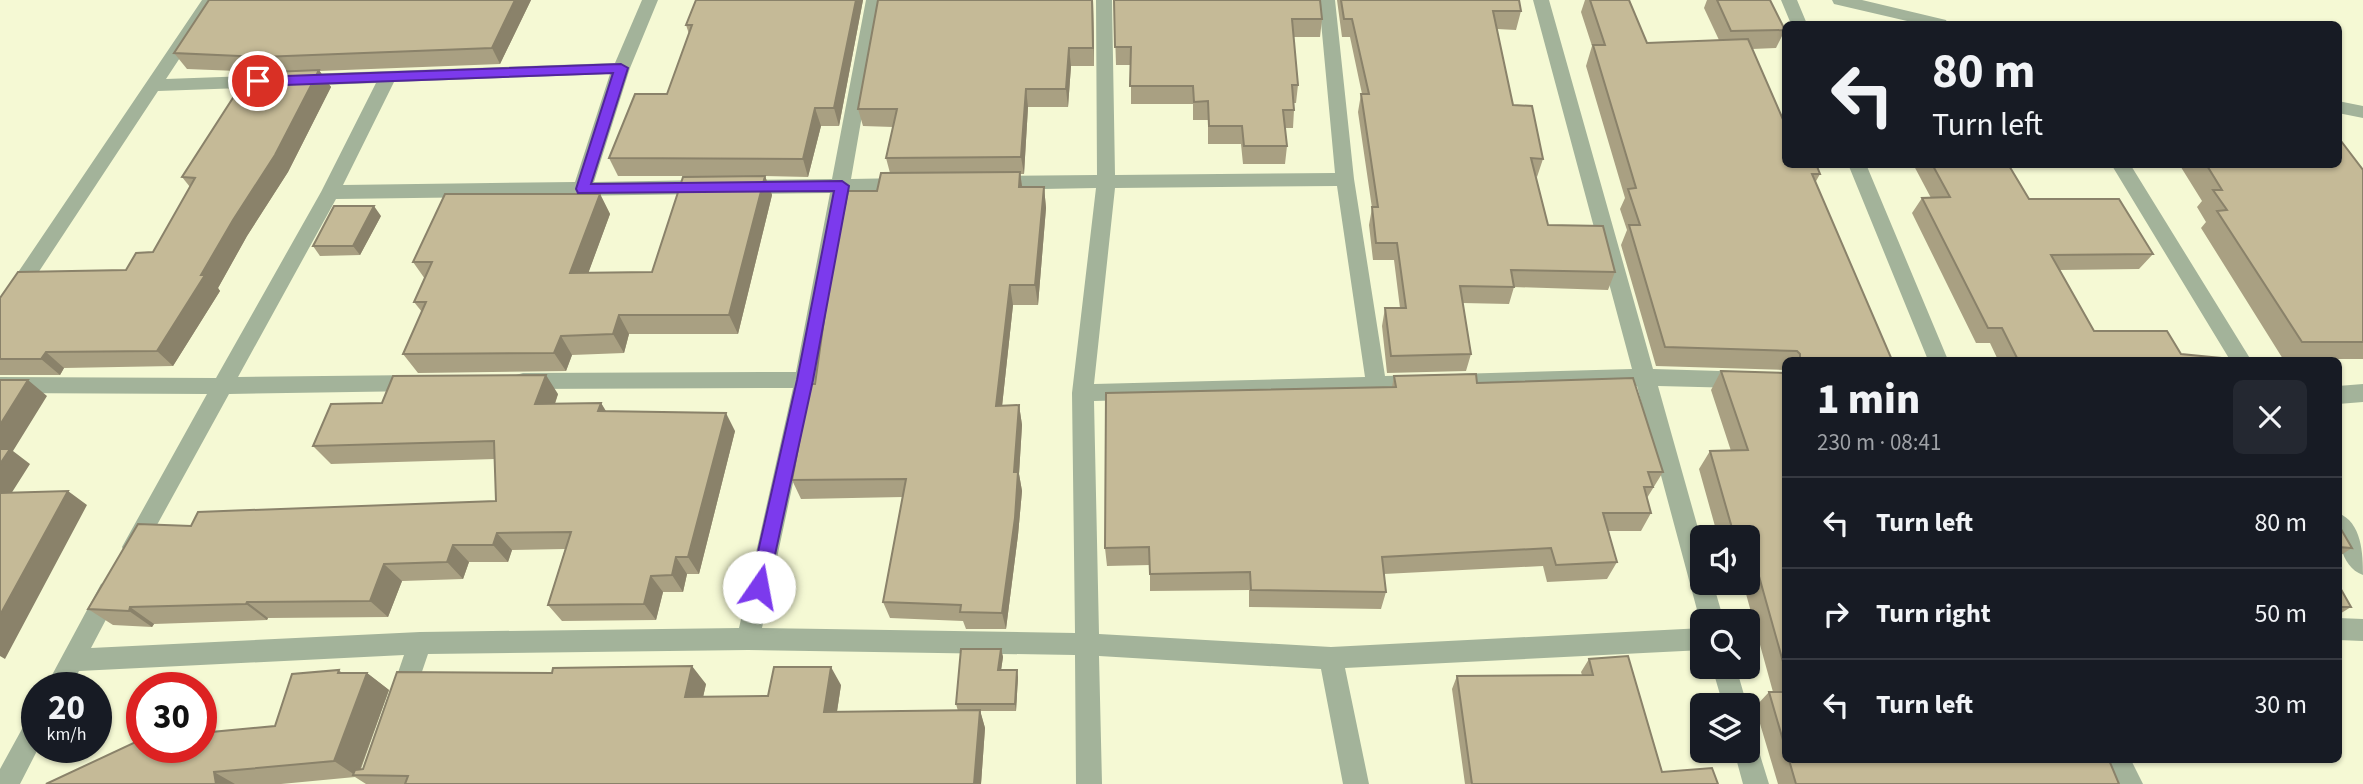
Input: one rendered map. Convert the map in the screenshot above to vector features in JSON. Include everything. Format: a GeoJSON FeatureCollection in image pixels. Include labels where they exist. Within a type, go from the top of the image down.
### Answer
{"type":"FeatureCollection","features":[{"type":"Feature","properties":{"kind":"street"},"geometry":{"type":"LineString","coordinates":[[0,315],[210,0]]}},
{"type":"Feature","properties":{"kind":"street"},"geometry":{"type":"LineString","coordinates":[[583,189],[621,68],[650,0]]}},
{"type":"Feature","properties":{"kind":"street"},"geometry":{"type":"LineString","coordinates":[[748,639],[805,380],[874,0]]}},
{"type":"Feature","properties":{"kind":"street"},"geometry":{"type":"LineString","coordinates":[[1089,784],[1083,393],[1105,181],[1104,0]]}},
{"type":"Feature","properties":{"kind":"street"},"geometry":{"type":"LineString","coordinates":[[1327,0],[1346,179],[1376,383]]}},
{"type":"Feature","properties":{"kind":"street"},"geometry":{"type":"LineString","coordinates":[[1541,0],[1709,609]]}},
{"type":"Feature","properties":{"kind":"street"},"geometry":{"type":"LineString","coordinates":[[1789,0],[1798,21]]}},
{"type":"Feature","properties":{"kind":"street"},"geometry":{"type":"LineString","coordinates":[[1840,0],[1928,21]]}},
{"type":"Feature","properties":{"kind":"street"},"geometry":{"type":"LineString","coordinates":[[154,85],[621,68]]}},
{"type":"Feature","properties":{"kind":"street"},"geometry":{"type":"LineString","coordinates":[[66,672],[330,192],[388,76]]}},
{"type":"Feature","properties":{"kind":"street"},"geometry":{"type":"LineString","coordinates":[[2351,110],[2363,126]]}},
{"type":"Feature","properties":{"kind":"street"},"geometry":{"type":"LineString","coordinates":[[1859,168],[1937,357]]}},
{"type":"Feature","properties":{"kind":"street"},"geometry":{"type":"LineString","coordinates":[[2122,168],[2239,357]]}},
{"type":"Feature","properties":{"kind":"street"},"geometry":{"type":"LineString","coordinates":[[981,183],[1346,179]]}},
{"type":"Feature","properties":{"kind":"street"},"geometry":{"type":"LineString","coordinates":[[330,192],[925,184]]}},
{"type":"Feature","properties":{"kind":"street"},"geometry":{"type":"LineString","coordinates":[[1083,393],[1645,377],[1782,381]]}},
{"type":"Feature","properties":{"kind":"street"},"geometry":{"type":"LineString","coordinates":[[499,382],[805,380]]}},
{"type":"Feature","properties":{"kind":"street"},"geometry":{"type":"LineString","coordinates":[[0,385],[221,386],[443,382]]}},
{"type":"Feature","properties":{"kind":"street"},"geometry":{"type":"LineString","coordinates":[[2342,395],[2363,393]]}},
{"type":"Feature","properties":{"kind":"street"},"geometry":{"type":"LineString","coordinates":[[2342,530],[2363,565]]}},
{"type":"Feature","properties":{"kind":"street"},"geometry":{"type":"LineString","coordinates":[[2342,629],[2363,630]]}},
{"type":"Feature","properties":{"kind":"street"},"geometry":{"type":"LineString","coordinates":[[72,660],[420,643],[748,639],[1088,644],[1331,658],[1690,640]]}},
{"type":"Feature","properties":{"kind":"street"},"geometry":{"type":"LineString","coordinates":[[394,720],[420,643]]}},
{"type":"Feature","properties":{"kind":"street"},"geometry":{"type":"LineString","coordinates":[[1331,658],[1356,784]]}},
{"type":"Feature","properties":{"kind":"street"},"geometry":{"type":"LineString","coordinates":[[6,784],[21,756]]}},
{"type":"Feature","properties":{"kind":"street"},"geometry":{"type":"LineString","coordinates":[[1750,763],[1756,784]]}},
{"type":"Feature","properties":{"kind":"street"},"geometry":{"type":"LineString","coordinates":[[2120,763],[2130,784]]}},
{"type":"Feature","properties":{"kind":"building"},"geometry":{"type":"Polygon","coordinates":[[[209,0],[515,0],[492,48],[261,57],[174,53],[209,0]]]}},
{"type":"Feature","properties":{"kind":"building"},"geometry":{"type":"Polygon","coordinates":[[[696,0],[856,0],[834,108],[815,108],[803,159],[609,158],[635,94],[667,94],[692,25],[686,25],[696,0]]]}},
{"type":"Feature","properties":{"kind":"building"},"geometry":{"type":"Polygon","coordinates":[[[878,0],[1092,0],[1093,48],[1069,48],[1066,89],[1026,89],[1021,157],[886,158],[897,109],[858,109],[878,0]]]}},
{"type":"Feature","properties":{"kind":"building"},"geometry":{"type":"Polygon","coordinates":[[[1114,0],[1320,0],[1322,19],[1292,19],[1298,85],[1292,85],[1294,110],[1283,110],[1287,146],[1244,146],[1242,126],[1209,126],[1208,101],[1194,102],[1193,86],[1130,86],[1131,47],[1115,47],[1114,0]]]}},
{"type":"Feature","properties":{"kind":"building"},"geometry":{"type":"Polygon","coordinates":[[[1341,0],[1519,0],[1521,11],[1493,11],[1513,105],[1532,106],[1543,159],[1531,158],[1548,225],[1603,226],[1615,272],[1511,270],[1514,287],[1460,286],[1471,354],[1391,356],[1385,308],[1406,308],[1397,243],[1376,243],[1372,207],[1378,207],[1361,94],[1369,94],[1352,19],[1344,19],[1341,0]]]}},
{"type":"Feature","properties":{"kind":"building"},"geometry":{"type":"Polygon","coordinates":[[[1590,0],[1629,0],[1647,43],[1748,39],[1782,117],[1782,168],[1818,168],[1820,174],[1812,174],[1891,357],[1800,357],[1797,351],[1665,347],[1629,225],[1640,225],[1628,189],[1636,188],[1593,45],[1605,45],[1590,0]]]}},
{"type":"Feature","properties":{"kind":"building"},"geometry":{"type":"Polygon","coordinates":[[[1717,0],[1770,0],[1782,24],[1782,30],[1731,31],[1717,0]]]}},
{"type":"Feature","properties":{"kind":"building"},"geometry":{"type":"Polygon","coordinates":[[[319,70],[275,155],[233,220],[201,275],[205,275],[157,351],[46,352],[41,359],[0,359],[0,298],[18,272],[126,270],[136,253],[153,252],[195,178],[182,177],[249,73],[319,70]]]}},
{"type":"Feature","properties":{"kind":"building"},"geometry":{"type":"Polygon","coordinates":[[[2342,142],[2363,170],[2363,342],[2302,342],[2217,211],[2227,210],[2213,190],[2222,190],[2208,168],[2342,168],[2342,142]]]}},
{"type":"Feature","properties":{"kind":"building"},"geometry":{"type":"Polygon","coordinates":[[[1934,168],[2010,168],[2029,199],[2119,199],[2153,254],[2051,255],[2094,331],[2167,331],[2181,354],[2212,357],[2016,357],[2002,328],[1988,328],[1922,198],[1950,197],[1934,168]]]}},
{"type":"Feature","properties":{"kind":"building"},"geometry":{"type":"Polygon","coordinates":[[[1020,172],[1019,187],[1044,187],[1035,285],[1010,285],[996,406],[1019,405],[1014,472],[1018,472],[1015,518],[1002,613],[960,612],[961,605],[883,602],[906,479],[792,480],[810,384],[815,384],[830,277],[848,191],[877,191],[881,173],[1020,172]]]}},
{"type":"Feature","properties":{"kind":"building"},"geometry":{"type":"Polygon","coordinates":[[[765,176],[729,315],[619,315],[613,334],[561,336],[554,353],[403,354],[426,302],[414,302],[432,262],[413,262],[445,194],[600,194],[570,273],[652,272],[683,177],[765,176]]]}},
{"type":"Feature","properties":{"kind":"building"},"geometry":{"type":"Polygon","coordinates":[[[334,206],[374,206],[353,246],[313,246],[334,206]]]}},
{"type":"Feature","properties":{"kind":"building"},"geometry":{"type":"Polygon","coordinates":[[[1721,371],[1782,373],[1782,658],[1760,580],[1760,525],[1731,525],[1710,451],[1748,450],[1721,371]]]}},
{"type":"Feature","properties":{"kind":"building"},"geometry":{"type":"Polygon","coordinates":[[[1476,374],[1477,383],[1633,378],[1663,472],[1648,472],[1653,487],[1644,487],[1651,513],[1603,513],[1617,562],[1556,565],[1551,548],[1382,557],[1386,592],[1251,590],[1250,572],[1150,574],[1149,547],[1105,548],[1106,393],[1396,387],[1394,376],[1476,374]]]}},
{"type":"Feature","properties":{"kind":"building"},"geometry":{"type":"Polygon","coordinates":[[[546,375],[535,404],[601,403],[598,411],[726,413],[688,557],[676,557],[672,575],[651,576],[644,604],[548,605],[571,532],[497,533],[493,545],[453,545],[447,562],[384,564],[370,601],[247,602],[130,607],[129,611],[88,609],[138,524],[191,526],[198,512],[496,501],[494,441],[313,446],[331,404],[382,403],[393,376],[546,375]]]}},
{"type":"Feature","properties":{"kind":"building"},"geometry":{"type":"Polygon","coordinates":[[[0,380],[28,380],[0,425],[0,380]]]}},
{"type":"Feature","properties":{"kind":"building"},"geometry":{"type":"Polygon","coordinates":[[[0,449],[10,449],[0,464],[0,449]]]}},
{"type":"Feature","properties":{"kind":"building"},"geometry":{"type":"Polygon","coordinates":[[[68,491],[0,615],[0,493],[68,491]]]}},
{"type":"Feature","properties":{"kind":"building"},"geometry":{"type":"Polygon","coordinates":[[[2342,531],[2352,548],[2342,547],[2342,531]]]}},
{"type":"Feature","properties":{"kind":"building"},"geometry":{"type":"Polygon","coordinates":[[[2342,591],[2351,607],[2342,607],[2342,591]]]}},
{"type":"Feature","properties":{"kind":"building"},"geometry":{"type":"Polygon","coordinates":[[[961,649],[1001,649],[998,670],[1017,670],[1015,704],[956,704],[961,649]]]}},
{"type":"Feature","properties":{"kind":"building"},"geometry":{"type":"Polygon","coordinates":[[[1628,656],[1662,772],[1712,768],[1718,784],[1472,784],[1457,676],[1593,675],[1589,659],[1628,656]]]}},
{"type":"Feature","properties":{"kind":"building"},"geometry":{"type":"Polygon","coordinates":[[[692,666],[685,697],[768,696],[774,667],[831,667],[824,712],[980,710],[974,784],[405,784],[408,776],[353,775],[355,770],[363,769],[397,672],[552,673],[553,668],[692,666]]]}},
{"type":"Feature","properties":{"kind":"building"},"geometry":{"type":"Polygon","coordinates":[[[339,670],[338,673],[367,673],[334,761],[214,772],[216,784],[46,784],[91,763],[112,763],[112,753],[126,746],[126,763],[217,763],[217,731],[275,726],[292,674],[339,670]]]}},
{"type":"Feature","properties":{"kind":"building"},"geometry":{"type":"Polygon","coordinates":[[[1769,692],[1782,692],[1782,737],[1769,692]]]}},
{"type":"Feature","properties":{"kind":"building"},"geometry":{"type":"Polygon","coordinates":[[[1790,763],[2110,763],[2119,784],[1796,784],[1790,763]]]}},
{"type":"Feature","properties":{"kind":"route"},"geometry":{"type":"LineString","coordinates":[[258,81],[621,68],[583,189],[842,186],[805,380],[759,587]]}}]}
